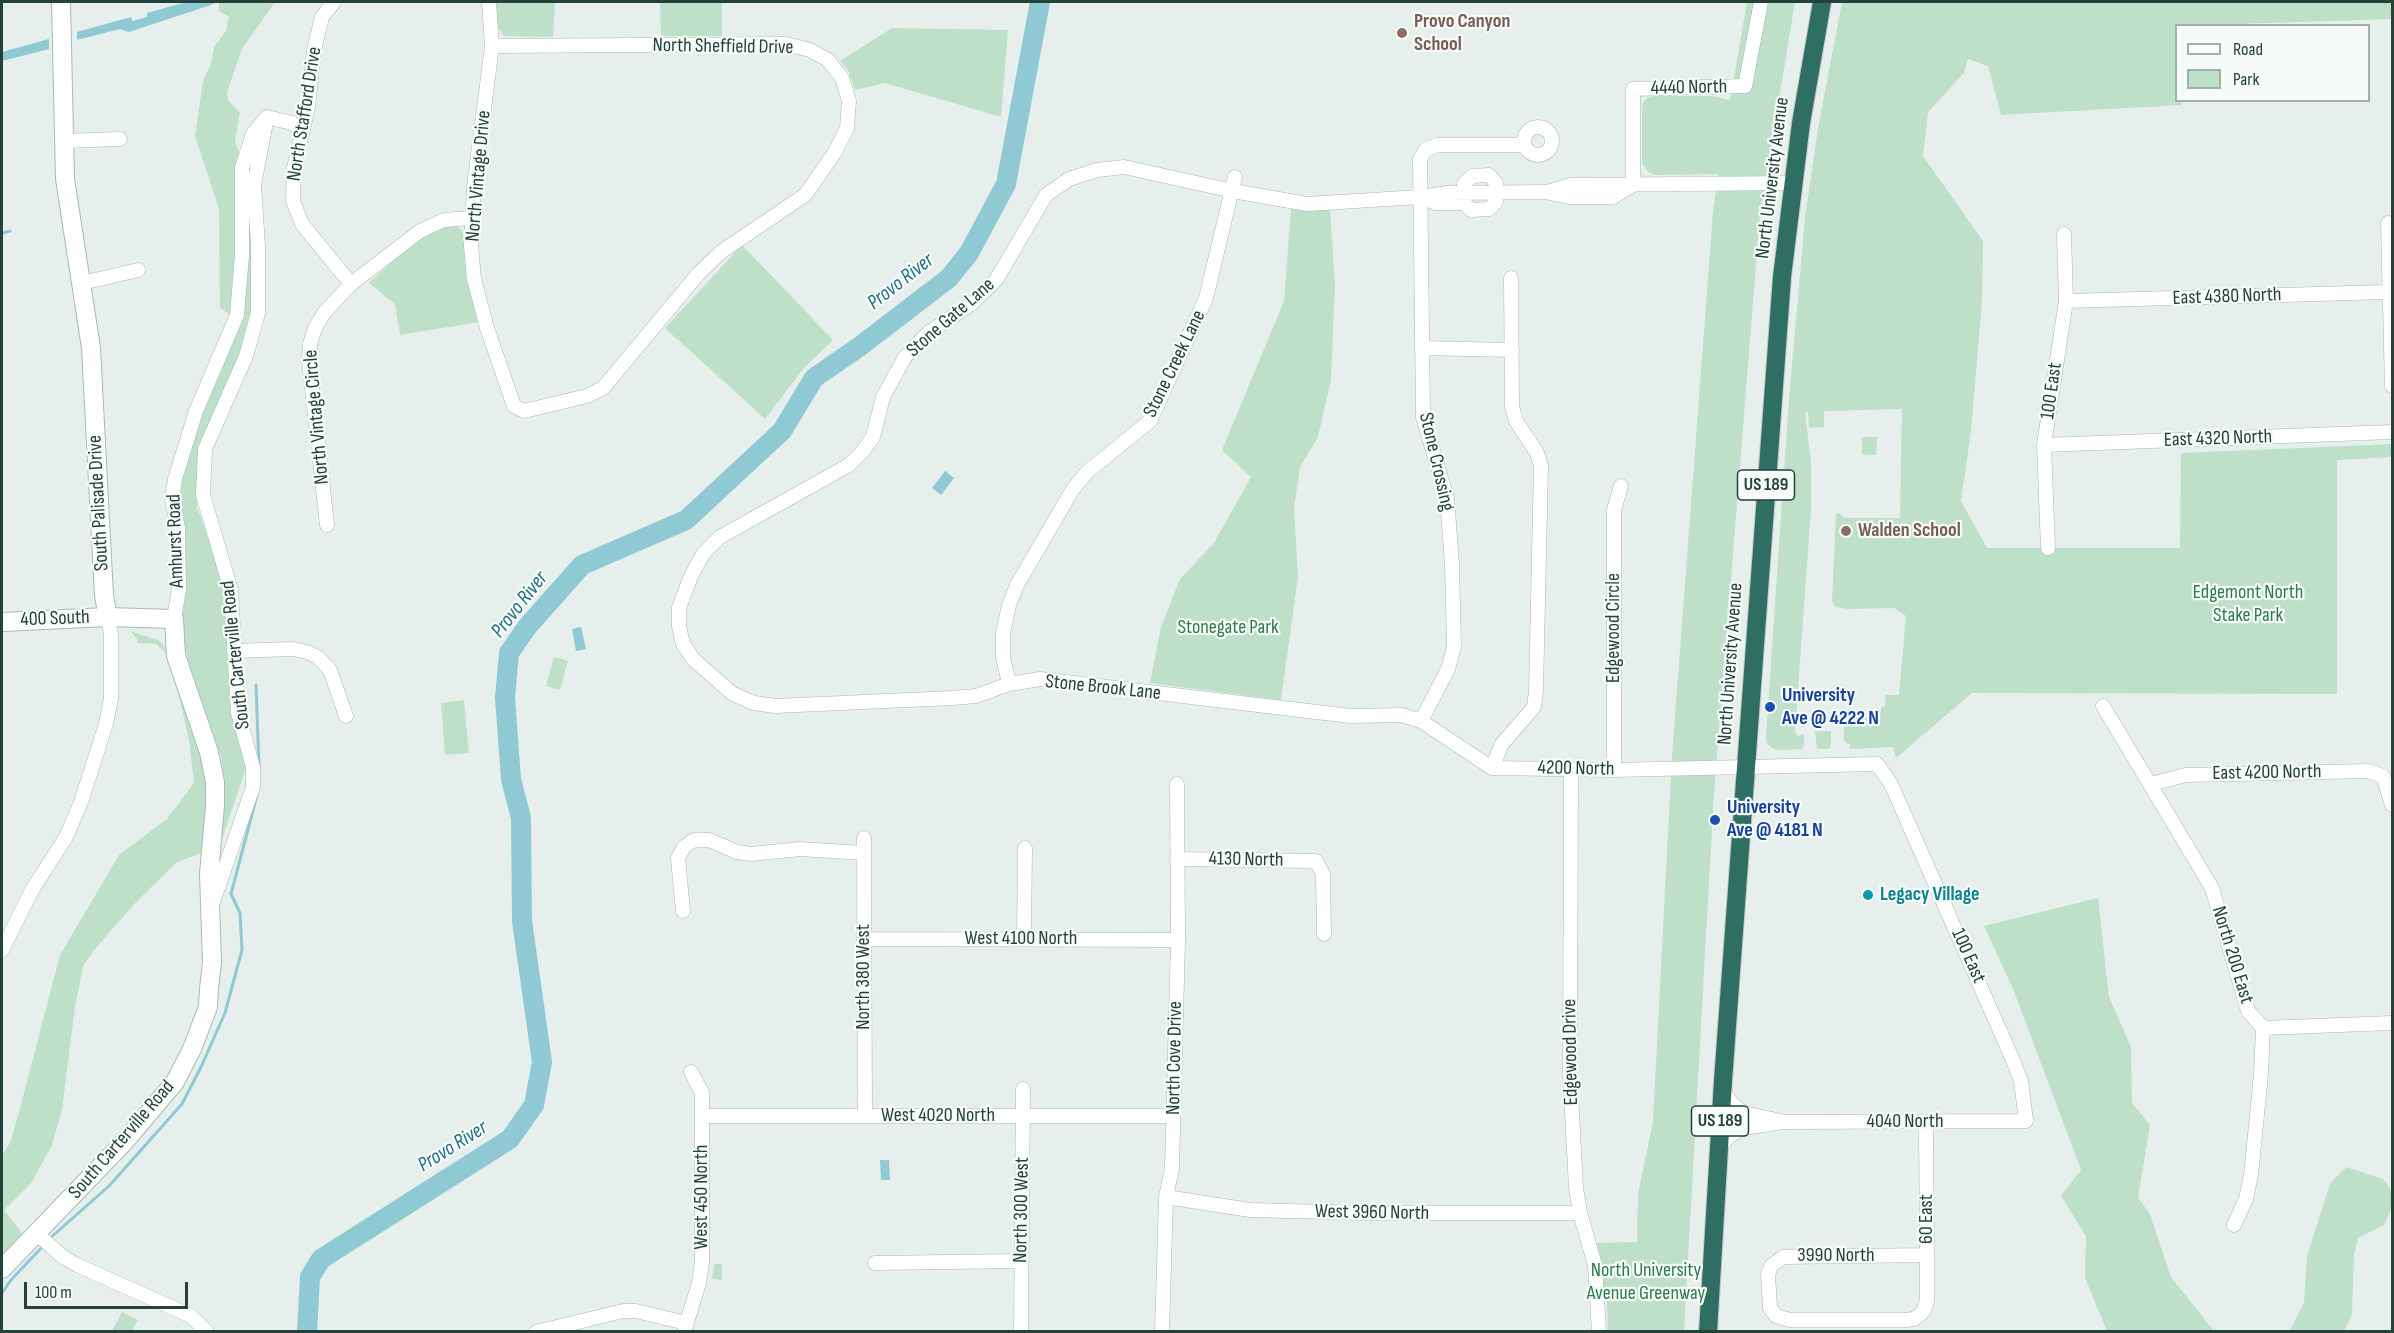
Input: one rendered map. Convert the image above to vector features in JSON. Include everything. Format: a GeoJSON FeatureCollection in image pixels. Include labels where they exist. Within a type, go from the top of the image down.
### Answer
{"type":"FeatureCollection","features":[{"type":"Feature","properties":{"kind":"highway","name":"North University Avenue"},"geometry":{"type":"LineString","coordinates":[[1708,1332],[1722,1089],[1776,352],[1793,183],[1822,2]]}},
{"type":"Feature","properties":{"kind":"street","name":"South Palisade Drive"},"geometry":{"type":"LineString","coordinates":[[2,950],[32,890],[66,837],[106,724],[111,699],[111,635],[104,596],[93,367],[65,179],[61,2]]}},
{"type":"Feature","properties":{"kind":"street","name":"North Stafford Drive"},"geometry":{"type":"LineString","coordinates":[[334,2],[322,17],[314,50],[303,130],[294,168],[293,201],[302,224],[351,284]]}},
{"type":"Feature","properties":{"kind":"street","name":"North Vintage Drive"},"geometry":{"type":"LineString","coordinates":[[489,2],[492,46],[471,218],[474,279],[487,328],[514,406],[524,411]]}},
{"type":"Feature","properties":{"kind":"street","name":"4440 North"},"geometry":{"type":"LineString","coordinates":[[1633,185],[1633,89],[1745,86],[1761,2]]}},
{"type":"Feature","properties":{"kind":"street","name":"North Sheffield Drive"},"geometry":{"type":"LineString","coordinates":[[492,46],[786,44],[810,50],[828,60],[842,78],[849,101],[847,128],[835,152],[805,195],[721,252],[699,273],[603,388],[588,396],[524,411]]}},
{"type":"Feature","properties":{"kind":"street"},"geometry":{"type":"LineString","coordinates":[[267,117],[292,123],[303,130]]}},
{"type":"Feature","properties":{"kind":"street","name":"Amhurst Road"},"geometry":{"type":"LineString","coordinates":[[211,908],[209,874],[215,782],[207,745],[176,656],[174,619],[179,589],[178,528],[172,500],[175,479],[196,411],[237,315],[242,255],[242,168],[254,134],[267,117]]}},
{"type":"Feature","properties":{"kind":"street","name":"South Carterville Road"},"geometry":{"type":"LineString","coordinates":[[2,1269],[126,1140],[175,1082],[192,1049],[208,1007],[212,962],[211,908],[253,787],[253,767],[238,713],[231,590],[203,495],[205,448],[246,356],[258,313],[258,246],[254,185],[267,117]]}},
{"type":"Feature","properties":{"kind":"street"},"geometry":{"type":"LineString","coordinates":[[63,141],[120,139]]}},
{"type":"Feature","properties":{"kind":"street","name":"Stone Crossing"},"geometry":{"type":"LineString","coordinates":[[1421,721],[1448,669],[1454,647],[1447,498],[1423,417],[1420,159],[1426,149],[1438,145],[1524,145]]}},
{"type":"Feature","properties":{"kind":"street","name":"Stone Gate Lane"},"geometry":{"type":"LineString","coordinates":[[693,659],[683,644],[679,626],[679,608],[691,576],[703,554],[720,537],[849,465],[862,452],[873,436],[884,397],[894,373],[905,357],[928,333],[971,304],[996,280],[1046,195],[1069,179],[1097,170],[1124,167],[1234,184],[1307,204],[1420,197],[1464,198],[1472,210],[1489,209],[1496,202],[1496,193]]}},
{"type":"Feature","properties":{"kind":"street"},"geometry":{"type":"LineString","coordinates":[[1464,198],[1464,184],[1472,176],[1489,176],[1496,183],[1496,193],[1545,192],[1571,185],[1793,183]]}},
{"type":"Feature","properties":{"kind":"street","name":"Stone Creek Lane"},"geometry":{"type":"LineString","coordinates":[[1009,684],[1003,657],[1003,633],[1017,585],[1074,489],[1087,472],[1150,421],[1206,298],[1234,184]]}},
{"type":"Feature","properties":{"kind":"street","name":"North Vintage Circle"},"geometry":{"type":"LineString","coordinates":[[327,525],[309,361],[310,344],[315,328],[324,313],[351,284],[430,225],[444,220],[471,218]]}},
{"type":"Feature","properties":{"kind":"street"},"geometry":{"type":"LineString","coordinates":[[2388,223],[2392,386]]}},
{"type":"Feature","properties":{"kind":"street","name":"100 East"},"geometry":{"type":"LineString","coordinates":[[2048,548],[2044,444],[2066,301],[2064,234]]}},
{"type":"Feature","properties":{"kind":"street"},"geometry":{"type":"LineString","coordinates":[[82,283],[138,270]]}},
{"type":"Feature","properties":{"kind":"street"},"geometry":{"type":"LineString","coordinates":[[1421,721],[1492,768],[1503,744],[1534,707],[1536,700],[1541,466],[1538,453],[1516,421],[1512,406],[1511,278]]}},
{"type":"Feature","properties":{"kind":"street","name":"East 4380 North"},"geometry":{"type":"LineString","coordinates":[[2066,301],[2388,292]]}},
{"type":"Feature","properties":{"kind":"street"},"geometry":{"type":"LineString","coordinates":[[1422,348],[1512,350]]}},
{"type":"Feature","properties":{"kind":"street","name":"East 4320 North"},"geometry":{"type":"LineString","coordinates":[[2044,444],[2392,432]]}},
{"type":"Feature","properties":{"kind":"street","name":"Edgewood Circle"},"geometry":{"type":"LineString","coordinates":[[1614,770],[1614,510],[1621,486]]}},
{"type":"Feature","properties":{"kind":"street","name":"400 South"},"geometry":{"type":"LineString","coordinates":[[2,622],[108,617],[174,619]]}},
{"type":"Feature","properties":{"kind":"street"},"geometry":{"type":"LineString","coordinates":[[234,651],[293,649],[307,651],[318,657],[330,670],[346,716]]}},
{"type":"Feature","properties":{"kind":"street","name":"Stone Brook Lane"},"geometry":{"type":"LineString","coordinates":[[693,659],[733,694],[754,703],[775,706],[976,696],[1009,684],[1040,679],[1350,716],[1402,715],[1421,721]]}},
{"type":"Feature","properties":{"kind":"street","name":"North 200 East"},"geometry":{"type":"LineString","coordinates":[[2103,706],[2212,888],[2248,1011],[2263,1028],[2252,1175],[2246,1199],[2234,1225]]}},
{"type":"Feature","properties":{"kind":"street","name":"4200 North"},"geometry":{"type":"LineString","coordinates":[[1492,768],[1614,770],[1877,764]]}},
{"type":"Feature","properties":{"kind":"street","name":"100 East"},"geometry":{"type":"LineString","coordinates":[[1877,764],[1891,784],[2012,1058],[2021,1081],[2026,1121]]}},
{"type":"Feature","properties":{"kind":"street","name":"Edgewood Drive"},"geometry":{"type":"LineString","coordinates":[[1571,769],[1570,1075],[1576,1188],[1580,1213],[1595,1265],[1599,1332]]}},
{"type":"Feature","properties":{"kind":"street","name":"East 4200 North"},"geometry":{"type":"LineString","coordinates":[[2151,784],[2186,775],[2368,771],[2383,776],[2392,805]]}},
{"type":"Feature","properties":{"kind":"street","name":"North Cove Drive"},"geometry":{"type":"LineString","coordinates":[[1162,1332],[1166,1197],[1172,1168],[1178,940],[1177,784]]}},
{"type":"Feature","properties":{"kind":"street","name":"North 380 West"},"geometry":{"type":"LineString","coordinates":[[864,838],[865,1116]]}},
{"type":"Feature","properties":{"kind":"street"},"geometry":{"type":"LineString","coordinates":[[683,911],[678,858],[684,847],[694,840],[709,840],[737,852],[751,854],[800,849],[863,853]]}},
{"type":"Feature","properties":{"kind":"street"},"geometry":{"type":"LineString","coordinates":[[1024,938],[1025,848]]}},
{"type":"Feature","properties":{"kind":"street","name":"4130 North"},"geometry":{"type":"LineString","coordinates":[[1177,859],[1316,861],[1323,874],[1324,934]]}},
{"type":"Feature","properties":{"kind":"street","name":"West 4100 North"},"geometry":{"type":"LineString","coordinates":[[865,939],[1178,940]]}},
{"type":"Feature","properties":{"kind":"street"},"geometry":{"type":"LineString","coordinates":[[2263,1028],[2392,1023]]}},
{"type":"Feature","properties":{"kind":"street","name":"West 450 North"},"geometry":{"type":"LineString","coordinates":[[685,1328],[699,1282],[702,1262],[701,1088],[691,1072]]}},
{"type":"Feature","properties":{"kind":"street","name":"North 300 West"},"geometry":{"type":"LineString","coordinates":[[1021,1332],[1023,1089]]}},
{"type":"Feature","properties":{"kind":"street","name":"4040 North"},"geometry":{"type":"LineString","coordinates":[[1722,1089],[1733,1105],[1744,1113],[1784,1122]]}},
{"type":"Feature","properties":{"kind":"street","name":"West 4020 North"},"geometry":{"type":"LineString","coordinates":[[702,1116],[1173,1116]]}},
{"type":"Feature","properties":{"kind":"street","name":"4040 North"},"geometry":{"type":"LineString","coordinates":[[1718,1147],[1743,1128],[1784,1122],[2026,1121]]}},
{"type":"Feature","properties":{"kind":"street","name":"60 East"},"geometry":{"type":"LineString","coordinates":[[1921,1314],[1927,1301],[1926,1123]]}},
{"type":"Feature","properties":{"kind":"street","name":"West 3960 North"},"geometry":{"type":"LineString","coordinates":[[1166,1197],[1250,1210],[1366,1213],[1580,1213]]}},
{"type":"Feature","properties":{"kind":"street"},"geometry":{"type":"LineString","coordinates":[[36,1233],[63,1257],[190,1315],[207,1332]]}},
{"type":"Feature","properties":{"kind":"street","name":"3990 North"},"geometry":{"type":"LineString","coordinates":[[1921,1314],[1905,1320],[1785,1320],[1772,1312],[1768,1301],[1768,1275],[1771,1266],[1778,1259],[1787,1256],[1927,1255]]}},
{"type":"Feature","properties":{"kind":"street"},"geometry":{"type":"LineString","coordinates":[[875,1263],[1021,1261]]}},
{"type":"Feature","properties":{"kind":"street"},"geometry":{"type":"LineString","coordinates":[[536,1332],[623,1311],[636,1311],[685,1328]]}},
{"type":"Feature","properties":{"kind":"green space"},"geometry":{"type":"Polygon","coordinates":[[[219,2],[275,2],[242,49],[227,92],[228,100],[240,113],[235,141],[252,192],[254,313],[200,453],[197,508],[225,580],[246,768],[219,848],[223,793],[222,759],[189,663],[182,633],[178,508],[179,483],[192,430],[238,322],[220,307],[219,209],[195,136],[203,81],[211,64],[214,47],[226,31],[229,17],[219,11],[219,2]]]}},
{"type":"Feature","properties":{"kind":"green space"},"geometry":{"type":"Polygon","coordinates":[[[494,2],[555,2],[553,37],[504,36],[496,25],[494,2]]]}},
{"type":"Feature","properties":{"kind":"green space"},"geometry":{"type":"Polygon","coordinates":[[[660,2],[722,2],[722,36],[661,36],[660,2]]]}},
{"type":"Feature","properties":{"kind":"green space","name":"North University Avenue Greenway"},"geometry":{"type":"Polygon","coordinates":[[[1747,2],[1795,2],[1760,214],[1714,793],[1684,1331],[1608,1331],[1607,1303],[1594,1243],[1637,1242],[1638,1194],[1653,1121],[1672,756],[1713,212],[1718,174],[1655,175],[1648,172],[1642,163],[1642,110],[1643,103],[1648,97],[1654,96],[1712,96],[1730,100],[1747,2]]]}},
{"type":"Feature","properties":{"kind":"green space","name":"Edgemont North Stake Park"},"geometry":{"type":"Polygon","coordinates":[[[1842,2],[2392,2],[2392,19],[2175,24],[2175,102],[2181,102],[2182,105],[2001,115],[1988,66],[1968,59],[1964,73],[1928,112],[1923,156],[1983,241],[1982,302],[1971,431],[1961,501],[1987,548],[2180,548],[2181,453],[2392,444],[2392,457],[2337,460],[2337,694],[1972,693],[1896,758],[1893,747],[1850,749],[1850,744],[1844,739],[1844,719],[1880,718],[1881,707],[1885,706],[1886,695],[1899,695],[1906,616],[1894,608],[1835,607],[1832,601],[1836,514],[1839,513],[1845,518],[1900,518],[1902,409],[1824,411],[1824,427],[1809,428],[1808,412],[1805,412],[1811,463],[1811,509],[1795,731],[1797,736],[1804,734],[1804,744],[1802,749],[1782,750],[1774,749],[1767,744],[1789,399],[1805,218],[1818,128],[1842,2]]]}},
{"type":"Feature","properties":{"kind":"green space"},"geometry":{"type":"Polygon","coordinates":[[[892,28],[1008,30],[1001,117],[885,83],[855,90],[848,70],[840,61],[892,28]]]}},
{"type":"Feature","properties":{"kind":"green space","name":"Stonegate Park"},"geometry":{"type":"Polygon","coordinates":[[[1291,209],[1330,210],[1335,285],[1331,380],[1318,437],[1300,467],[1294,508],[1298,577],[1281,700],[1150,683],[1161,627],[1180,579],[1214,543],[1251,477],[1222,450],[1284,301],[1291,209]]]}},
{"type":"Feature","properties":{"kind":"green space"},"geometry":{"type":"Polygon","coordinates":[[[440,226],[455,226],[462,230],[479,322],[400,335],[395,304],[369,283],[424,232],[440,226]]]}},
{"type":"Feature","properties":{"kind":"green space"},"geometry":{"type":"Polygon","coordinates":[[[742,245],[833,340],[803,369],[765,419],[665,328],[742,245]]]}},
{"type":"Feature","properties":{"kind":"green space"},"geometry":{"type":"Polygon","coordinates":[[[1862,437],[1877,437],[1876,455],[1862,454],[1862,437]]]}},
{"type":"Feature","properties":{"kind":"green space"},"geometry":{"type":"Polygon","coordinates":[[[130,631],[158,640],[164,645],[205,755],[208,797],[202,853],[177,862],[137,901],[83,966],[75,1007],[62,1110],[52,1145],[32,1182],[4,1210],[25,1237],[2,1262],[2,1155],[10,1143],[19,1112],[60,955],[119,855],[167,819],[194,783],[189,740],[179,696],[165,652],[156,644],[138,643],[130,631]]]}},
{"type":"Feature","properties":{"kind":"green space"},"geometry":{"type":"Polygon","coordinates":[[[554,657],[568,661],[560,690],[546,686],[554,657]]]}},
{"type":"Feature","properties":{"kind":"green space"},"geometry":{"type":"Polygon","coordinates":[[[464,700],[469,753],[445,755],[441,703],[464,700]]]}},
{"type":"Feature","properties":{"kind":"green space"},"geometry":{"type":"Polygon","coordinates":[[[1815,731],[1831,731],[1829,749],[1817,749],[1815,731]]]}},
{"type":"Feature","properties":{"kind":"green space"},"geometry":{"type":"Polygon","coordinates":[[[2098,898],[2109,997],[2131,1047],[2132,1103],[2150,1125],[2138,1198],[2150,1214],[2171,1277],[2214,1331],[2107,1331],[2085,1278],[2086,1236],[2061,1196],[2081,1170],[2013,989],[1984,926],[2098,898]]]}},
{"type":"Feature","properties":{"kind":"green space"},"geometry":{"type":"Polygon","coordinates":[[[2346,1167],[2383,1179],[2392,1191],[2392,1207],[2384,1225],[2358,1238],[2354,1255],[2352,1315],[2344,1331],[2290,1331],[2304,1303],[2307,1256],[2330,1184],[2346,1167]]]}},
{"type":"Feature","properties":{"kind":"green space"},"geometry":{"type":"Polygon","coordinates":[[[714,1264],[722,1264],[722,1280],[712,1279],[714,1264]]]}},
{"type":"Feature","properties":{"kind":"green space"},"geometry":{"type":"Polygon","coordinates":[[[122,1312],[138,1320],[132,1331],[112,1331],[122,1312]]]}},
{"type":"Feature","properties":{"kind":"water"},"geometry":{"type":"Polygon","coordinates":[[[186,2],[217,2],[129,32],[120,29],[77,40],[77,32],[131,17],[132,21],[147,17],[147,13],[186,2]]]}},
{"type":"Feature","properties":{"kind":"water"},"geometry":{"type":"Polygon","coordinates":[[[49,39],[49,49],[2,61],[2,52],[49,39]]]}},
{"type":"Feature","properties":{"kind":"water"},"geometry":{"type":"Polygon","coordinates":[[[945,471],[954,478],[941,495],[932,488],[945,471]]]}},
{"type":"Feature","properties":{"kind":"water"},"geometry":{"type":"Polygon","coordinates":[[[581,627],[586,649],[576,651],[572,629],[581,627]]]}},
{"type":"Feature","properties":{"kind":"water"},"geometry":{"type":"Polygon","coordinates":[[[880,1160],[889,1160],[890,1180],[881,1180],[880,1160]]]}},
{"type":"Feature","properties":{"kind":"waterway","name":"Provo River"},"geometry":{"type":"LineString","coordinates":[[307,1332],[310,1277],[321,1259],[510,1139],[534,1105],[542,1062],[522,921],[521,818],[511,779],[505,698],[509,653],[527,627],[582,565],[686,520],[782,431],[814,378],[859,347],[949,278],[969,253],[1006,184],[1040,2]]}},
{"type":"Feature","properties":{"kind":"waterway"},"geometry":{"type":"LineString","coordinates":[[2,233],[10,231]]}},
{"type":"Feature","properties":{"kind":"waterway"},"geometry":{"type":"LineString","coordinates":[[256,685],[259,767]]}},
{"type":"Feature","properties":{"kind":"waterway"},"geometry":{"type":"LineString","coordinates":[[48,1240],[109,1186],[182,1104],[201,1067],[225,1013],[242,950],[240,913],[231,894],[257,795]]}},
{"type":"Feature","properties":{"kind":"waterway"},"geometry":{"type":"LineString","coordinates":[[2,1293],[44,1245]]}},
{"type":"Feature","properties":{"kind":"place","name":"Provo Canyon School"},"geometry":{"type":"Point","coordinates":[1402,33]}},
{"type":"Feature","properties":{"kind":"place","name":"Walden School"},"geometry":{"type":"Point","coordinates":[1846,531]}},
{"type":"Feature","properties":{"kind":"place","name":"University Ave @ 4222 N"},"geometry":{"type":"Point","coordinates":[1770,707]}},
{"type":"Feature","properties":{"kind":"place","name":"University Ave @ 4181 N"},"geometry":{"type":"Point","coordinates":[1715,820]}},
{"type":"Feature","properties":{"kind":"place","name":"Legacy Village"},"geometry":{"type":"Point","coordinates":[1868,895]}}]}
